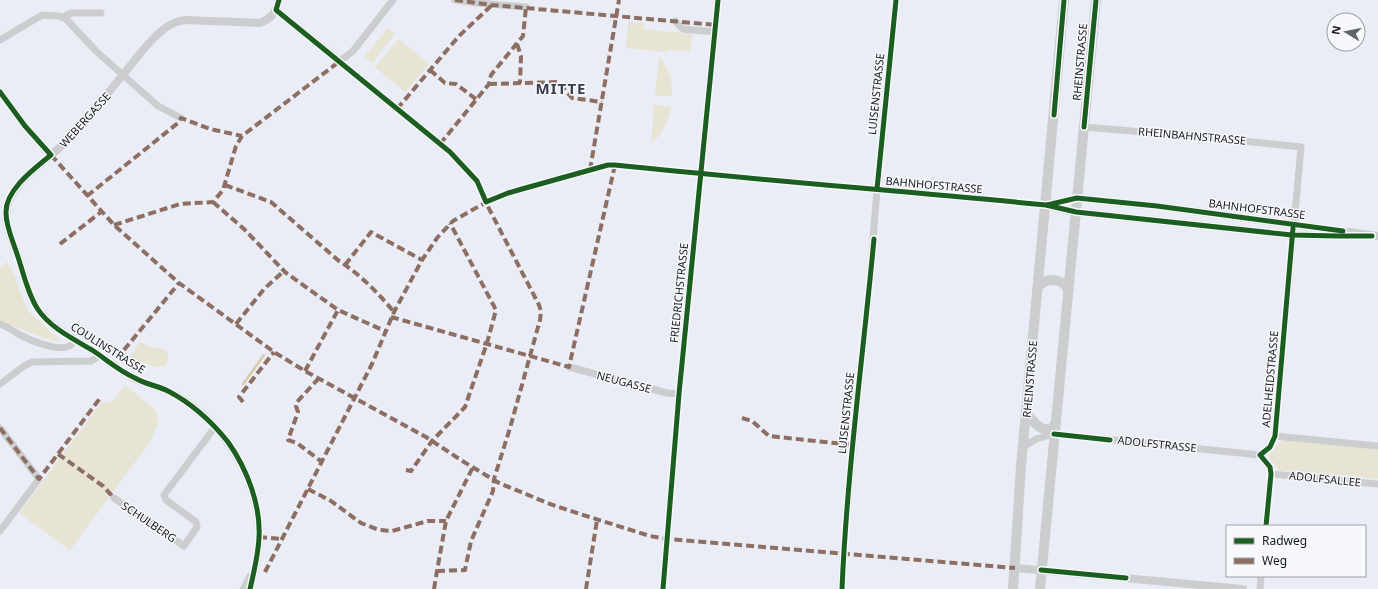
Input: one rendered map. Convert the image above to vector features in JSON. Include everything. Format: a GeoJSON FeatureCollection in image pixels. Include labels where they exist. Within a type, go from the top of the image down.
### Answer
{"type":"FeatureCollection","features":[{"type":"Feature","properties":{"kind":"main road","name":"RHEINSTRASSE"},"geometry":{"type":"LineString","coordinates":[[1013,589],[1026,412],[1064,0]]}},
{"type":"Feature","properties":{"kind":"main road","name":"RHEINSTRASSE"},"geometry":{"type":"LineString","coordinates":[[1040,589],[1096,0]]}},
{"type":"Feature","properties":{"kind":"main road"},"geometry":{"type":"LineString","coordinates":[[1038,287],[1045,281],[1054,280],[1061,282],[1068,290]]}},
{"type":"Feature","properties":{"kind":"main road"},"geometry":{"type":"LineString","coordinates":[[1026,412],[1038,426],[1044,429],[1052,429],[1056,422]]}},
{"type":"Feature","properties":{"kind":"street"},"geometry":{"type":"LineString","coordinates":[[279,0],[276,10],[340,61],[358,44],[393,0]]}},
{"type":"Feature","properties":{"kind":"street"},"geometry":{"type":"LineString","coordinates":[[455,0],[526,8]]}},
{"type":"Feature","properties":{"kind":"street","name":"FRIEDRICHSTRASSE"},"geometry":{"type":"LineString","coordinates":[[663,589],[679,394],[718,0]]}},
{"type":"Feature","properties":{"kind":"street","name":"LUISENSTRASSE"},"geometry":{"type":"LineString","coordinates":[[842,589],[846,524],[896,0]]}},
{"type":"Feature","properties":{"kind":"street","name":"WEBERGASSE"},"geometry":{"type":"LineString","coordinates":[[3,208],[21,183],[69,138],[143,50],[164,29],[173,23],[185,20],[260,22],[268,19],[276,10]]}},
{"type":"Feature","properties":{"kind":"street"},"geometry":{"type":"LineString","coordinates":[[63,17],[72,13],[101,14]]}},
{"type":"Feature","properties":{"kind":"street"},"geometry":{"type":"LineString","coordinates":[[0,40],[42,15],[48,14],[63,17],[74,26],[96,51],[158,106],[181,118]]}},
{"type":"Feature","properties":{"kind":"street"},"geometry":{"type":"LineString","coordinates":[[675,21],[683,29],[715,32]]}},
{"type":"Feature","properties":{"kind":"street"},"geometry":{"type":"LineString","coordinates":[[0,92],[25,126],[51,155]]}},
{"type":"Feature","properties":{"kind":"street","name":"RHEINBAHNSTRASSE"},"geometry":{"type":"LineString","coordinates":[[1084,126],[1301,147]]}},
{"type":"Feature","properties":{"kind":"street","name":"ADELHEIDSTRASSE"},"geometry":{"type":"LineString","coordinates":[[1260,455],[1270,447],[1275,436],[1301,147]]}},
{"type":"Feature","properties":{"kind":"street","name":"BAHNHOFSTRASSE"},"geometry":{"type":"LineString","coordinates":[[701,174],[1046,205],[1076,212],[1292,235],[1375,236]]}},
{"type":"Feature","properties":{"kind":"street","name":"BAHNHOFSTRASSE"},"geometry":{"type":"LineString","coordinates":[[1046,205],[1077,198],[1157,206],[1375,236]]}},
{"type":"Feature","properties":{"kind":"street","name":"COULINSTRASSE"},"geometry":{"type":"LineString","coordinates":[[3,208],[11,237],[32,297],[37,307],[46,318],[75,341],[136,379],[164,389],[175,395],[194,408],[228,442],[248,478],[257,510],[259,529],[256,564],[250,589]]}},
{"type":"Feature","properties":{"kind":"street"},"geometry":{"type":"LineString","coordinates":[[0,324],[10,328],[26,338],[45,345],[60,348],[71,346],[75,341]]}},
{"type":"Feature","properties":{"kind":"street"},"geometry":{"type":"LineString","coordinates":[[0,384],[24,366],[32,362],[91,361],[100,356]]}},
{"type":"Feature","properties":{"kind":"street","name":"NEUGASSE"},"geometry":{"type":"LineString","coordinates":[[569,367],[667,393],[679,394]]}},
{"type":"Feature","properties":{"kind":"street","name":"SCHULBERG"},"geometry":{"type":"LineString","coordinates":[[114,498],[184,546],[196,527],[196,522],[166,500],[164,495],[214,427]]}},
{"type":"Feature","properties":{"kind":"street"},"geometry":{"type":"LineString","coordinates":[[0,428],[39,479],[0,532]]}},
{"type":"Feature","properties":{"kind":"street"},"geometry":{"type":"LineString","coordinates":[[1023,447],[1036,439],[1054,434]]}},
{"type":"Feature","properties":{"kind":"street","name":"ADOLFSTRASSE"},"geometry":{"type":"LineString","coordinates":[[1054,434],[1260,455]]}},
{"type":"Feature","properties":{"kind":"street"},"geometry":{"type":"LineString","coordinates":[[1275,436],[1378,446]]}},
{"type":"Feature","properties":{"kind":"street"},"geometry":{"type":"LineString","coordinates":[[1260,455],[1270,467],[1271,474],[1266,525]]}},
{"type":"Feature","properties":{"kind":"street","name":"ADOLFSALLEE"},"geometry":{"type":"LineString","coordinates":[[1271,474],[1378,484]]}},
{"type":"Feature","properties":{"kind":"street","name":"COULINSTRASSE"},"geometry":{"type":"LineString","coordinates":[[244,589],[256,564]]}},
{"type":"Feature","properties":{"kind":"street"},"geometry":{"type":"LineString","coordinates":[[1015,568],[1243,589]]}},
{"type":"Feature","properties":{"kind":"street"},"geometry":{"type":"LineString","coordinates":[[1260,589],[1261,577]]}},
{"type":"Feature","properties":{"kind":"shaded area"},"geometry":{"type":"Polygon","coordinates":[[[628,22],[644,23],[643,29],[692,34],[690,51],[669,50],[666,52],[626,48],[628,22]]]}},
{"type":"Feature","properties":{"kind":"shaded area"},"geometry":{"type":"Polygon","coordinates":[[[388,28],[395,34],[372,63],[364,57],[388,28]]]}},
{"type":"Feature","properties":{"kind":"shaded area"},"geometry":{"type":"Polygon","coordinates":[[[399,39],[429,64],[405,92],[375,67],[399,39]]]}},
{"type":"Feature","properties":{"kind":"shaded area"},"geometry":{"type":"Polygon","coordinates":[[[659,57],[665,65],[669,75],[672,86],[672,96],[655,96],[659,57]]]}},
{"type":"Feature","properties":{"kind":"shaded area"},"geometry":{"type":"Polygon","coordinates":[[[654,104],[671,107],[669,117],[664,127],[655,140],[651,143],[654,104]]]}},
{"type":"Feature","properties":{"kind":"shaded area"},"geometry":{"type":"Polygon","coordinates":[[[7,262],[9,267],[12,269],[29,312],[62,342],[45,338],[0,321],[0,267],[7,262]]]}},
{"type":"Feature","properties":{"kind":"shaded area"},"geometry":{"type":"Polygon","coordinates":[[[140,342],[151,347],[164,349],[168,356],[166,365],[157,367],[132,360],[129,357],[140,342]]]}},
{"type":"Feature","properties":{"kind":"shaded area"},"geometry":{"type":"Polygon","coordinates":[[[125,385],[156,411],[158,423],[150,442],[70,550],[19,513],[101,403],[112,402],[125,385]]]}},
{"type":"Feature","properties":{"kind":"shaded area"},"geometry":{"type":"Polygon","coordinates":[[[1283,439],[1378,449],[1378,479],[1279,470],[1268,456],[1283,439]]]}},
{"type":"Feature","properties":{"kind":"waterway"},"geometry":{"type":"LineString","coordinates":[[243,384],[264,355]]}},
{"type":"Feature","properties":{"kind":"marked path"},"geometry":{"type":"LineString","coordinates":[[455,0],[492,5],[716,25]]}},
{"type":"Feature","properties":{"kind":"marked path"},"geometry":{"type":"LineString","coordinates":[[590,170],[619,0]]}},
{"type":"Feature","properties":{"kind":"marked path"},"geometry":{"type":"LineString","coordinates":[[397,109],[459,36],[492,5]]}},
{"type":"Feature","properties":{"kind":"marked path"},"geometry":{"type":"LineString","coordinates":[[440,144],[489,84],[491,75],[523,36],[526,7]]}},
{"type":"Feature","properties":{"kind":"marked path"},"geometry":{"type":"LineString","coordinates":[[517,44],[521,56],[520,83]]}},
{"type":"Feature","properties":{"kind":"marked path"},"geometry":{"type":"LineString","coordinates":[[114,225],[180,204],[213,202],[223,190],[236,146],[242,136],[340,61]]}},
{"type":"Feature","properties":{"kind":"marked path"},"geometry":{"type":"LineString","coordinates":[[430,70],[445,83],[456,84],[477,100]]}},
{"type":"Feature","properties":{"kind":"marked path"},"geometry":{"type":"LineString","coordinates":[[489,84],[558,82],[572,98],[602,102]]}},
{"type":"Feature","properties":{"kind":"marked path"},"geometry":{"type":"LineString","coordinates":[[87,196],[178,123],[181,118],[210,129],[242,136]]}},
{"type":"Feature","properties":{"kind":"marked path"},"geometry":{"type":"LineString","coordinates":[[51,155],[114,225],[179,283],[274,352],[305,371],[426,437],[499,483],[550,504],[650,536],[667,539],[1015,568]]}},
{"type":"Feature","properties":{"kind":"marked path"},"geometry":{"type":"LineString","coordinates":[[391,317],[569,367],[615,165]]}},
{"type":"Feature","properties":{"kind":"marked path"},"geometry":{"type":"LineString","coordinates":[[225,185],[271,202],[339,261],[361,278],[394,312]]}},
{"type":"Feature","properties":{"kind":"marked path"},"geometry":{"type":"LineString","coordinates":[[437,571],[465,570],[471,541],[493,491],[494,479],[540,320],[541,311],[539,305],[484,199]]}},
{"type":"Feature","properties":{"kind":"marked path"},"geometry":{"type":"LineString","coordinates":[[265,572],[372,364],[394,312],[422,260],[437,238],[453,221],[490,200]]}},
{"type":"Feature","properties":{"kind":"marked path"},"geometry":{"type":"LineString","coordinates":[[213,202],[244,229],[285,272],[338,310],[385,331]]}},
{"type":"Feature","properties":{"kind":"marked path"},"geometry":{"type":"LineString","coordinates":[[60,244],[101,212]]}},
{"type":"Feature","properties":{"kind":"marked path"},"geometry":{"type":"LineString","coordinates":[[406,470],[411,471],[432,441],[465,407],[487,343],[496,310],[450,223]]}},
{"type":"Feature","properties":{"kind":"marked path"},"geometry":{"type":"LineString","coordinates":[[345,265],[371,232],[422,260]]}},
{"type":"Feature","properties":{"kind":"marked path"},"geometry":{"type":"LineString","coordinates":[[236,324],[264,289],[284,271]]}},
{"type":"Feature","properties":{"kind":"marked path"},"geometry":{"type":"LineString","coordinates":[[124,350],[179,283]]}},
{"type":"Feature","properties":{"kind":"marked path"},"geometry":{"type":"LineString","coordinates":[[305,371],[338,310]]}},
{"type":"Feature","properties":{"kind":"marked path"},"geometry":{"type":"LineString","coordinates":[[243,402],[239,397],[274,352]]}},
{"type":"Feature","properties":{"kind":"marked path"},"geometry":{"type":"LineString","coordinates":[[319,378],[297,402],[296,406],[298,412],[288,440],[297,443],[322,462]]}},
{"type":"Feature","properties":{"kind":"marked path"},"geometry":{"type":"LineString","coordinates":[[0,428],[39,479],[101,397]]}},
{"type":"Feature","properties":{"kind":"marked path"},"geometry":{"type":"LineString","coordinates":[[742,418],[752,421],[769,436],[853,445]]}},
{"type":"Feature","properties":{"kind":"marked path"},"geometry":{"type":"LineString","coordinates":[[58,454],[103,486],[114,498]]}},
{"type":"Feature","properties":{"kind":"marked path"},"geometry":{"type":"LineString","coordinates":[[434,589],[446,521],[473,467]]}},
{"type":"Feature","properties":{"kind":"marked path"},"geometry":{"type":"LineString","coordinates":[[308,489],[331,501],[361,523],[379,530],[392,531],[428,521],[446,521]]}},
{"type":"Feature","properties":{"kind":"marked path"},"geometry":{"type":"LineString","coordinates":[[586,589],[597,520]]}},
{"type":"Feature","properties":{"kind":"marked path"},"geometry":{"type":"LineString","coordinates":[[259,537],[282,539]]}},
{"type":"Feature","properties":{"kind":"cycle path"},"geometry":{"type":"LineString","coordinates":[[279,0],[276,10],[450,152],[477,181],[486,202],[508,193],[608,165],[615,165],[1046,205],[1076,212],[1292,235],[1372,236]]}},
{"type":"Feature","properties":{"kind":"cycle path"},"geometry":{"type":"LineString","coordinates":[[663,589],[679,394],[718,0]]}},
{"type":"Feature","properties":{"kind":"cycle path"},"geometry":{"type":"LineString","coordinates":[[877,189],[896,0]]}},
{"type":"Feature","properties":{"kind":"cycle path"},"geometry":{"type":"LineString","coordinates":[[1054,115],[1064,0]]}},
{"type":"Feature","properties":{"kind":"cycle path"},"geometry":{"type":"LineString","coordinates":[[1084,127],[1096,0]]}},
{"type":"Feature","properties":{"kind":"cycle path"},"geometry":{"type":"LineString","coordinates":[[0,92],[25,126],[51,155],[22,180],[10,196],[6,213],[8,229],[28,288],[37,308],[55,327],[129,375],[168,391],[185,401],[208,420],[228,442],[247,476],[258,513],[259,538],[256,564],[250,589]]}},
{"type":"Feature","properties":{"kind":"cycle path"},"geometry":{"type":"LineString","coordinates":[[1047,205],[1077,198],[1157,206],[1343,231]]}},
{"type":"Feature","properties":{"kind":"cycle path"},"geometry":{"type":"LineString","coordinates":[[1266,525],[1271,474],[1270,467],[1260,455],[1270,447],[1275,436],[1293,228]]}},
{"type":"Feature","properties":{"kind":"cycle path"},"geometry":{"type":"LineString","coordinates":[[842,589],[851,458],[874,239]]}},
{"type":"Feature","properties":{"kind":"cycle path"},"geometry":{"type":"LineString","coordinates":[[1054,434],[1110,440]]}},
{"type":"Feature","properties":{"kind":"cycle path"},"geometry":{"type":"LineString","coordinates":[[1041,570],[1126,578]]}},
{"type":"Feature","properties":{"kind":"district","name":"MITTE"},"geometry":{"type":"Point","coordinates":[561,89]}}]}
